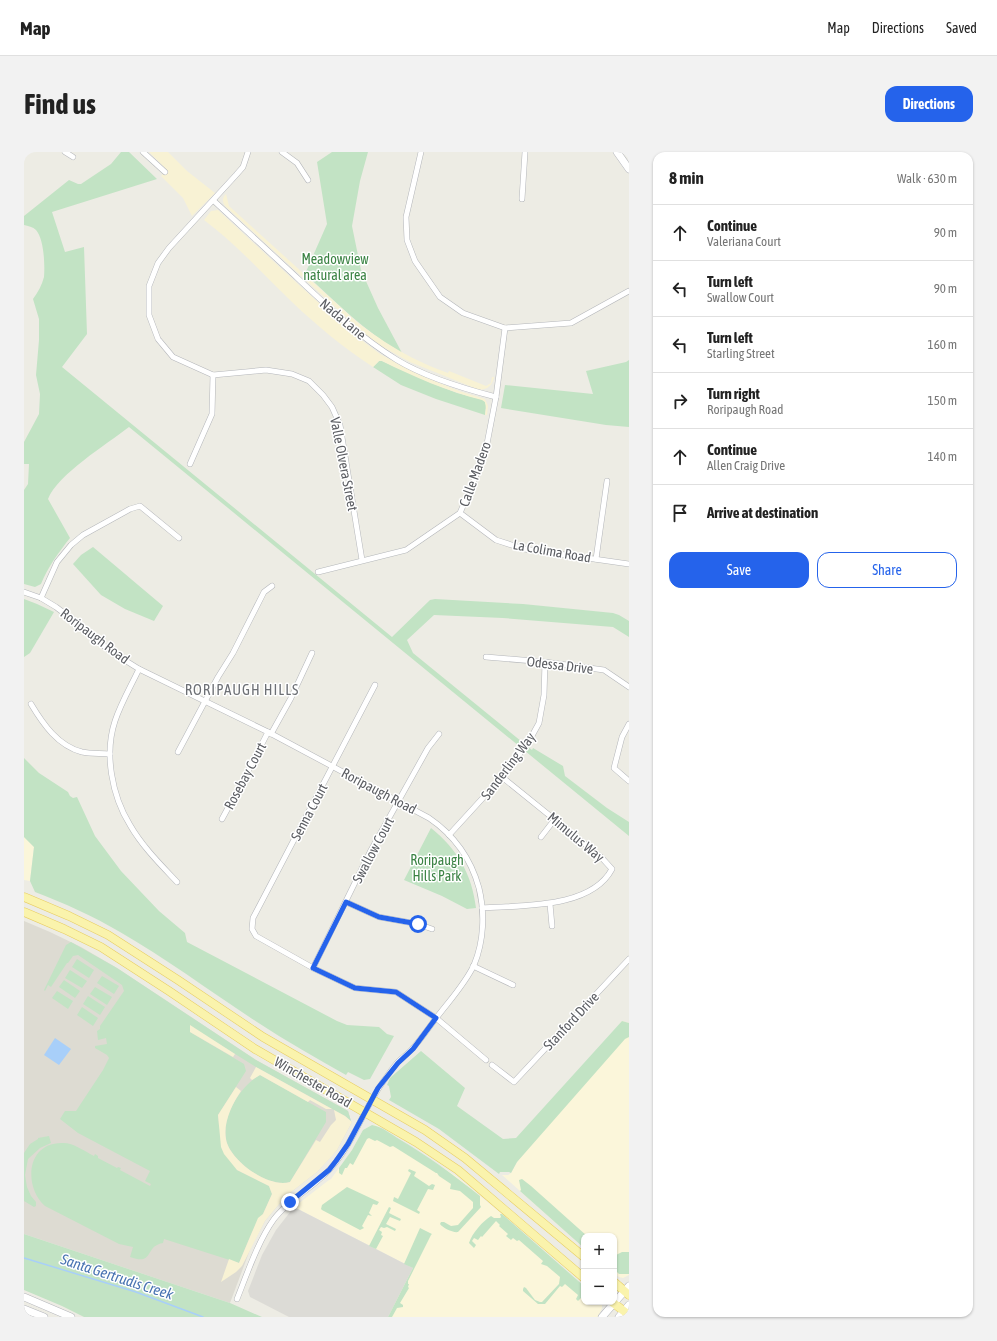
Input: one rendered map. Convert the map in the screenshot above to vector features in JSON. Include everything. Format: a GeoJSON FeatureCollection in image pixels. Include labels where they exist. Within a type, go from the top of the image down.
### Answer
{"type":"FeatureCollection","features":[{"type":"Feature","properties":{"kind":"main road"},"geometry":{"type":"LineString","coordinates":[[617,152],[629,169]]}},
{"type":"Feature","properties":{"kind":"main road","name":"Winchester Road"},"geometry":{"type":"LineString","coordinates":[[24,897],[69,916],[108,935],[263,1037],[425,1130],[455,1150],[513,1196],[581,1254]]}},
{"type":"Feature","properties":{"kind":"main road","name":"Winchester Road"},"geometry":{"type":"LineString","coordinates":[[24,912],[101,947],[255,1049],[416,1142],[458,1170],[581,1275]]}},
{"type":"Feature","properties":{"kind":"main road"},"geometry":{"type":"LineString","coordinates":[[617,1284],[627,1291],[617,1300]]}},
{"type":"Feature","properties":{"kind":"main road"},"geometry":{"type":"LineString","coordinates":[[24,1297],[71,1317]]}},
{"type":"Feature","properties":{"kind":"main road"},"geometry":{"type":"LineString","coordinates":[[602,1317],[611,1305]]}},
{"type":"Feature","properties":{"kind":"main road"},"geometry":{"type":"LineString","coordinates":[[616,1305],[625,1312]]}},
{"type":"Feature","properties":{"kind":"main road"},"geometry":{"type":"LineString","coordinates":[[24,1309],[44,1317]]}},
{"type":"Feature","properties":{"kind":"street"},"geometry":{"type":"LineString","coordinates":[[65,152],[73,157]]}},
{"type":"Feature","properties":{"kind":"street"},"geometry":{"type":"LineString","coordinates":[[143,152],[165,172]]}},
{"type":"Feature","properties":{"kind":"street","name":"Valle Olvera Street"},"geometry":{"type":"LineString","coordinates":[[248,152],[240,171],[158,263],[148,286],[149,315],[160,343],[173,357],[213,375],[266,370],[292,374],[309,381],[323,395],[332,407],[340,425],[362,560]]}},
{"type":"Feature","properties":{"kind":"street"},"geometry":{"type":"LineString","coordinates":[[282,152],[297,163],[308,180]]}},
{"type":"Feature","properties":{"kind":"street"},"geometry":{"type":"LineString","coordinates":[[421,152],[406,217],[407,240],[415,261],[440,297],[463,313],[505,328],[571,323],[629,291]]}},
{"type":"Feature","properties":{"kind":"street"},"geometry":{"type":"LineString","coordinates":[[522,199],[525,152]]}},
{"type":"Feature","properties":{"kind":"street","name":"Nada Lane"},"geometry":{"type":"LineString","coordinates":[[214,201],[320,300],[374,345],[398,361],[419,371],[467,390],[496,397]]}},
{"type":"Feature","properties":{"kind":"street","name":"Calle Madero"},"geometry":{"type":"LineString","coordinates":[[318,572],[406,550],[460,513],[485,454],[496,397],[505,328]]}},
{"type":"Feature","properties":{"kind":"street"},"geometry":{"type":"LineString","coordinates":[[190,464],[212,414],[213,375]]}},
{"type":"Feature","properties":{"kind":"street"},"geometry":{"type":"LineString","coordinates":[[596,559],[607,481]]}},
{"type":"Feature","properties":{"kind":"street"},"geometry":{"type":"LineString","coordinates":[[41,598],[57,562],[71,545],[82,535],[130,509],[140,506],[179,538]]}},
{"type":"Feature","properties":{"kind":"street","name":"La Colima Road"},"geometry":{"type":"LineString","coordinates":[[460,513],[496,540],[524,549],[629,564]]}},
{"type":"Feature","properties":{"kind":"street"},"geometry":{"type":"LineString","coordinates":[[178,752],[205,700],[233,653],[264,592],[272,586]]}},
{"type":"Feature","properties":{"kind":"street","name":"Roripaugh Road"},"geometry":{"type":"LineString","coordinates":[[24,592],[41,598],[56,607],[93,638],[115,654],[140,669],[205,700],[429,818],[449,835],[465,854],[473,870],[480,894],[482,908],[482,936],[473,966],[456,992],[413,1049],[398,1063],[378,1088],[343,1152],[329,1170],[290,1202],[272,1222],[264,1235],[237,1299]]}},
{"type":"Feature","properties":{"kind":"street","name":"Rosebay Court"},"geometry":{"type":"LineString","coordinates":[[222,819],[269,733],[291,698],[312,653]]}},
{"type":"Feature","properties":{"kind":"street","name":"Odessa Drive"},"geometry":{"type":"LineString","coordinates":[[486,657],[545,662],[604,670],[629,687]]}},
{"type":"Feature","properties":{"kind":"street","name":"Sanderling Way"},"geometry":{"type":"LineString","coordinates":[[449,835],[502,777],[525,748],[539,723],[544,694],[545,662]]}},
{"type":"Feature","properties":{"kind":"street"},"geometry":{"type":"LineString","coordinates":[[140,669],[115,722],[111,737],[111,770],[115,792],[121,809],[130,826],[156,859],[177,882]]}},
{"type":"Feature","properties":{"kind":"street","name":"Senna Court"},"geometry":{"type":"LineString","coordinates":[[313,968],[256,936],[252,929],[253,918],[375,685]]}},
{"type":"Feature","properties":{"kind":"street"},"geometry":{"type":"LineString","coordinates":[[31,704],[44,725],[67,745],[82,752],[110,754]]}},
{"type":"Feature","properties":{"kind":"street"},"geometry":{"type":"LineString","coordinates":[[629,724],[622,737],[614,768],[629,781]]}},
{"type":"Feature","properties":{"kind":"street","name":"Swallow Court"},"geometry":{"type":"LineString","coordinates":[[313,968],[370,852],[428,748],[439,734]]}},
{"type":"Feature","properties":{"kind":"street","name":"Mimulus Way"},"geometry":{"type":"LineString","coordinates":[[482,908],[550,904],[579,898],[609,876],[612,869],[601,857],[502,777]]}},
{"type":"Feature","properties":{"kind":"street"},"geometry":{"type":"LineString","coordinates":[[541,837],[555,820]]}},
{"type":"Feature","properties":{"kind":"street"},"geometry":{"type":"LineString","coordinates":[[346,902],[379,917],[418,924],[432,929]]}},
{"type":"Feature","properties":{"kind":"street"},"geometry":{"type":"LineString","coordinates":[[550,904],[552,926]]}},
{"type":"Feature","properties":{"kind":"street","name":"Stanford Drive"},"geometry":{"type":"LineString","coordinates":[[492,1065],[514,1082],[629,959]]}},
{"type":"Feature","properties":{"kind":"street"},"geometry":{"type":"LineString","coordinates":[[473,966],[513,985]]}},
{"type":"Feature","properties":{"kind":"street"},"geometry":{"type":"LineString","coordinates":[[313,968],[355,988],[396,992],[436,1018],[486,1060]]}},
{"type":"Feature","properties":{"kind":"shaded area"},"geometry":{"type":"Polygon","coordinates":[[[24,837],[34,847],[30,881],[24,880],[24,837]]]}},
{"type":"Feature","properties":{"kind":"shaded area"},"geometry":{"type":"Polygon","coordinates":[[[24,921],[81,947],[117,968],[256,1060],[348,1111],[352,1122],[337,1150],[317,1172],[286,1196],[265,1221],[251,1247],[230,1303],[24,1234],[24,921]]]}},
{"type":"Feature","properties":{"kind":"shaded area"},"geometry":{"type":"Polygon","coordinates":[[[622,1021],[629,1023],[629,1275],[623,1278],[617,1276],[617,1233],[581,1233],[581,1245],[502,1175],[508,1175],[511,1173],[517,1162],[622,1021]]]}},
{"type":"Feature","properties":{"kind":"shaded area"},"geometry":{"type":"Polygon","coordinates":[[[372,1125],[376,1125],[456,1176],[581,1283],[581,1305],[602,1305],[598,1317],[388,1317],[413,1268],[294,1207],[331,1179],[352,1150],[363,1130],[372,1125]]]}},
{"type":"Feature","properties":{"kind":"shaded area"},"geometry":{"type":"Polygon","coordinates":[[[294,1207],[413,1268],[388,1317],[289,1317],[250,1297],[248,1291],[262,1255],[276,1230],[294,1207]]]}},
{"type":"Feature","properties":{"kind":"green space"},"geometry":{"type":"Polygon","coordinates":[[[121,152],[129,152],[157,179],[52,212],[65,252],[84,247],[87,334],[62,367],[392,637],[430,600],[435,599],[523,604],[613,613],[629,621],[629,637],[613,627],[503,618],[434,615],[407,640],[413,653],[532,750],[533,748],[563,766],[565,776],[607,808],[629,822],[629,836],[129,427],[84,460],[61,480],[53,490],[48,499],[70,538],[54,560],[41,584],[35,587],[24,584],[24,490],[28,484],[29,464],[24,464],[24,442],[39,414],[40,394],[36,375],[39,319],[33,299],[40,288],[44,277],[44,266],[41,239],[39,234],[33,228],[24,225],[24,216],[69,180],[81,184],[111,164],[121,152]]]}},
{"type":"Feature","properties":{"kind":"green space","name":"Meadowview natural area"},"geometry":{"type":"Polygon","coordinates":[[[332,152],[368,152],[360,181],[352,226],[361,270],[378,308],[402,353],[388,345],[363,326],[305,274],[327,224],[317,162],[332,152]]]}},
{"type":"Feature","properties":{"kind":"green space"},"geometry":{"type":"Polygon","coordinates":[[[629,360],[629,427],[606,425],[501,408],[505,385],[593,394],[586,371],[629,360]]]}},
{"type":"Feature","properties":{"kind":"green space"},"geometry":{"type":"Polygon","coordinates":[[[379,361],[457,393],[484,400],[486,405],[485,415],[436,399],[401,385],[373,367],[379,361]]]}},
{"type":"Feature","properties":{"kind":"green space"},"geometry":{"type":"Polygon","coordinates":[[[93,547],[163,606],[154,621],[125,609],[101,595],[73,564],[81,555],[93,547]]]}},
{"type":"Feature","properties":{"kind":"green space"},"geometry":{"type":"Polygon","coordinates":[[[24,599],[54,612],[30,653],[24,657],[24,599]]]}},
{"type":"Feature","properties":{"kind":"green space"},"geometry":{"type":"Polygon","coordinates":[[[24,758],[39,773],[68,792],[70,796],[73,798],[77,797],[95,836],[121,871],[159,911],[185,933],[187,942],[337,1021],[347,1025],[379,1027],[387,1034],[394,1036],[370,1079],[364,1080],[348,1072],[346,1075],[268,1029],[137,942],[78,910],[35,892],[30,881],[34,847],[24,837],[24,758]]]}},
{"type":"Feature","properties":{"kind":"green space","name":"Roripaugh Hills Park"},"geometry":{"type":"Polygon","coordinates":[[[431,828],[456,854],[462,863],[471,884],[476,908],[467,909],[442,896],[404,880],[431,828]]]}},
{"type":"Feature","properties":{"kind":"green space"},"geometry":{"type":"Polygon","coordinates":[[[71,942],[117,968],[256,1060],[348,1111],[351,1121],[345,1116],[256,1067],[190,1026],[190,1032],[244,1064],[246,1071],[218,1115],[219,1125],[237,1170],[269,1186],[272,1194],[263,1214],[252,1232],[239,1263],[164,1239],[163,1243],[153,1248],[143,1259],[130,1257],[133,1247],[119,1244],[45,1206],[38,1198],[31,1178],[35,1158],[41,1150],[50,1145],[63,1143],[75,1146],[94,1156],[95,1154],[98,1158],[117,1168],[121,1168],[120,1170],[150,1186],[151,1184],[145,1181],[150,1171],[78,1133],[60,1119],[65,1111],[76,1111],[103,1070],[109,1058],[107,1055],[95,1048],[95,1046],[107,1044],[106,1038],[98,1040],[97,1031],[100,1029],[100,1026],[124,991],[122,985],[78,955],[73,956],[51,987],[48,985],[45,991],[44,990],[66,945],[71,942]]]}},
{"type":"Feature","properties":{"kind":"green space"},"geometry":{"type":"Polygon","coordinates":[[[77,959],[94,970],[89,978],[72,967],[77,959]]]}},
{"type":"Feature","properties":{"kind":"green space"},"geometry":{"type":"Polygon","coordinates":[[[70,970],[87,981],[82,988],[65,978],[70,970]]]}},
{"type":"Feature","properties":{"kind":"green space"},"geometry":{"type":"Polygon","coordinates":[[[102,976],[119,986],[114,994],[97,983],[102,976]]]}},
{"type":"Feature","properties":{"kind":"green space"},"geometry":{"type":"Polygon","coordinates":[[[64,980],[80,991],[75,998],[59,987],[64,980]]]}},
{"type":"Feature","properties":{"kind":"green space"},"geometry":{"type":"Polygon","coordinates":[[[95,987],[112,997],[107,1005],[90,994],[95,987]]]}},
{"type":"Feature","properties":{"kind":"green space"},"geometry":{"type":"Polygon","coordinates":[[[57,991],[73,1001],[68,1009],[52,998],[57,991]]]}},
{"type":"Feature","properties":{"kind":"green space"},"geometry":{"type":"Polygon","coordinates":[[[88,996],[105,1007],[100,1015],[83,1004],[88,996]]]}},
{"type":"Feature","properties":{"kind":"green space"},"geometry":{"type":"Polygon","coordinates":[[[82,1007],[98,1018],[93,1026],[77,1015],[82,1007]]]}},
{"type":"Feature","properties":{"kind":"green space"},"geometry":{"type":"Polygon","coordinates":[[[622,1021],[629,1023],[629,1037],[625,1039],[517,1162],[511,1173],[500,1172],[499,1174],[439,1129],[389,1100],[391,1097],[389,1086],[387,1085],[390,1078],[421,1051],[465,1088],[457,1106],[503,1139],[516,1138],[622,1021]]]}},
{"type":"Feature","properties":{"kind":"green space"},"geometry":{"type":"Polygon","coordinates":[[[260,1075],[326,1112],[326,1122],[290,1182],[281,1183],[272,1181],[251,1171],[234,1156],[226,1139],[225,1130],[234,1102],[246,1086],[260,1075]]]}},
{"type":"Feature","properties":{"kind":"green space"},"geometry":{"type":"Polygon","coordinates":[[[372,1125],[386,1130],[420,1152],[451,1173],[480,1196],[481,1207],[458,1232],[448,1230],[440,1224],[441,1222],[444,1222],[451,1226],[458,1225],[473,1208],[473,1202],[460,1191],[450,1189],[451,1184],[437,1173],[393,1146],[390,1147],[377,1140],[367,1139],[353,1165],[350,1163],[347,1168],[345,1168],[342,1175],[339,1173],[339,1168],[352,1150],[363,1130],[372,1125]]]}},
{"type":"Feature","properties":{"kind":"green space"},"geometry":{"type":"Polygon","coordinates":[[[49,1136],[51,1143],[40,1148],[28,1159],[25,1175],[27,1187],[31,1196],[36,1202],[36,1206],[34,1207],[24,1201],[24,1153],[30,1144],[38,1138],[49,1136]]]}},
{"type":"Feature","properties":{"kind":"green space"},"geometry":{"type":"Polygon","coordinates":[[[409,1169],[416,1172],[414,1176],[429,1186],[432,1184],[435,1185],[433,1190],[428,1189],[417,1210],[420,1212],[419,1214],[393,1201],[394,1197],[398,1199],[411,1173],[408,1171],[409,1169]]]}},
{"type":"Feature","properties":{"kind":"green space"},"geometry":{"type":"Polygon","coordinates":[[[522,1179],[531,1186],[584,1233],[581,1233],[581,1245],[520,1191],[519,1180],[522,1179]]]}},
{"type":"Feature","properties":{"kind":"green space"},"geometry":{"type":"Polygon","coordinates":[[[347,1187],[379,1202],[377,1205],[373,1204],[369,1213],[372,1216],[368,1215],[362,1226],[364,1228],[360,1230],[321,1209],[322,1205],[347,1187]]]}},
{"type":"Feature","properties":{"kind":"green space"},"geometry":{"type":"Polygon","coordinates":[[[389,1207],[391,1208],[389,1213],[401,1219],[400,1221],[390,1217],[386,1224],[396,1229],[395,1231],[387,1227],[381,1227],[379,1230],[382,1232],[381,1235],[383,1236],[376,1249],[369,1246],[389,1207]]]}},
{"type":"Feature","properties":{"kind":"green space"},"geometry":{"type":"Polygon","coordinates":[[[500,1214],[502,1214],[581,1283],[581,1298],[578,1301],[576,1299],[578,1295],[565,1284],[562,1287],[560,1286],[545,1304],[538,1304],[523,1291],[524,1287],[535,1300],[542,1302],[559,1284],[560,1277],[547,1266],[541,1264],[543,1261],[519,1240],[517,1241],[513,1238],[511,1240],[506,1236],[508,1234],[496,1221],[482,1237],[481,1236],[478,1240],[474,1238],[472,1241],[476,1245],[474,1248],[469,1243],[475,1231],[491,1216],[494,1218],[501,1217],[500,1214]]]}},
{"type":"Feature","properties":{"kind":"green space"},"geometry":{"type":"Polygon","coordinates":[[[420,1228],[432,1234],[408,1281],[409,1288],[400,1303],[403,1307],[397,1308],[392,1317],[388,1317],[413,1268],[404,1264],[420,1228]]]}},
{"type":"Feature","properties":{"kind":"green space"},"geometry":{"type":"Polygon","coordinates":[[[24,1234],[230,1303],[262,1317],[84,1317],[24,1290],[24,1234]]]}},
{"type":"Feature","properties":{"kind":"green space"},"geometry":{"type":"Polygon","coordinates":[[[622,1252],[629,1252],[629,1274],[619,1274],[617,1272],[617,1254],[622,1252]]]}},
{"type":"Feature","properties":{"kind":"sand"},"geometry":{"type":"Polygon","coordinates":[[[149,152],[168,152],[187,171],[215,193],[192,216],[183,198],[161,176],[167,170],[149,152]]]}},
{"type":"Feature","properties":{"kind":"sand"},"geometry":{"type":"Polygon","coordinates":[[[226,194],[229,206],[357,322],[389,345],[435,368],[448,373],[449,371],[486,386],[491,383],[492,377],[494,377],[492,383],[484,389],[477,389],[410,362],[381,346],[360,330],[225,206],[223,200],[226,194]]]}},
{"type":"Feature","properties":{"kind":"sand"},"geometry":{"type":"Polygon","coordinates":[[[218,210],[356,336],[380,354],[420,375],[459,391],[485,399],[488,406],[487,415],[485,415],[485,402],[482,400],[431,383],[382,361],[379,361],[373,367],[341,344],[301,311],[238,249],[204,220],[211,211],[218,210]]]}},
{"type":"Feature","properties":{"kind":"sand"},"geometry":{"type":"Polygon","coordinates":[[[190,1025],[235,1054],[233,1057],[190,1032],[190,1025]]]}},
{"type":"Feature","properties":{"kind":"sand"},"geometry":{"type":"Polygon","coordinates":[[[256,1067],[332,1109],[326,1109],[310,1100],[308,1102],[260,1075],[252,1080],[250,1078],[256,1067]]]}},
{"type":"Feature","properties":{"kind":"sand"},"geometry":{"type":"Polygon","coordinates":[[[236,1087],[241,1091],[234,1102],[227,1120],[225,1133],[229,1147],[234,1156],[242,1164],[261,1177],[272,1181],[281,1183],[290,1182],[316,1140],[320,1142],[336,1120],[334,1110],[352,1122],[337,1150],[317,1172],[286,1196],[265,1221],[242,1266],[221,1282],[229,1259],[239,1263],[258,1218],[263,1214],[272,1194],[269,1186],[237,1170],[224,1154],[221,1147],[218,1115],[236,1087]]]}},
{"type":"Feature","properties":{"kind":"water"},"geometry":{"type":"Polygon","coordinates":[[[55,1038],[71,1049],[59,1065],[44,1055],[55,1038]]]}},
{"type":"Feature","properties":{"kind":"waterway","name":"Santa Gertrudis Creek"},"geometry":{"type":"LineString","coordinates":[[24,1258],[136,1292],[203,1317]]}},
{"type":"Feature","properties":{"kind":"district","name":"RORIPAUGH HILLS"},"geometry":{"type":"Point","coordinates":[242,690]}},
{"type":"Feature","properties":{"kind":"route"},"geometry":{"type":"LineString","coordinates":[[290,1202],[329,1170],[348,1144],[378,1088],[398,1063],[413,1049],[436,1018],[396,992],[355,988],[313,968],[346,902],[379,917],[418,924]]}}]}
